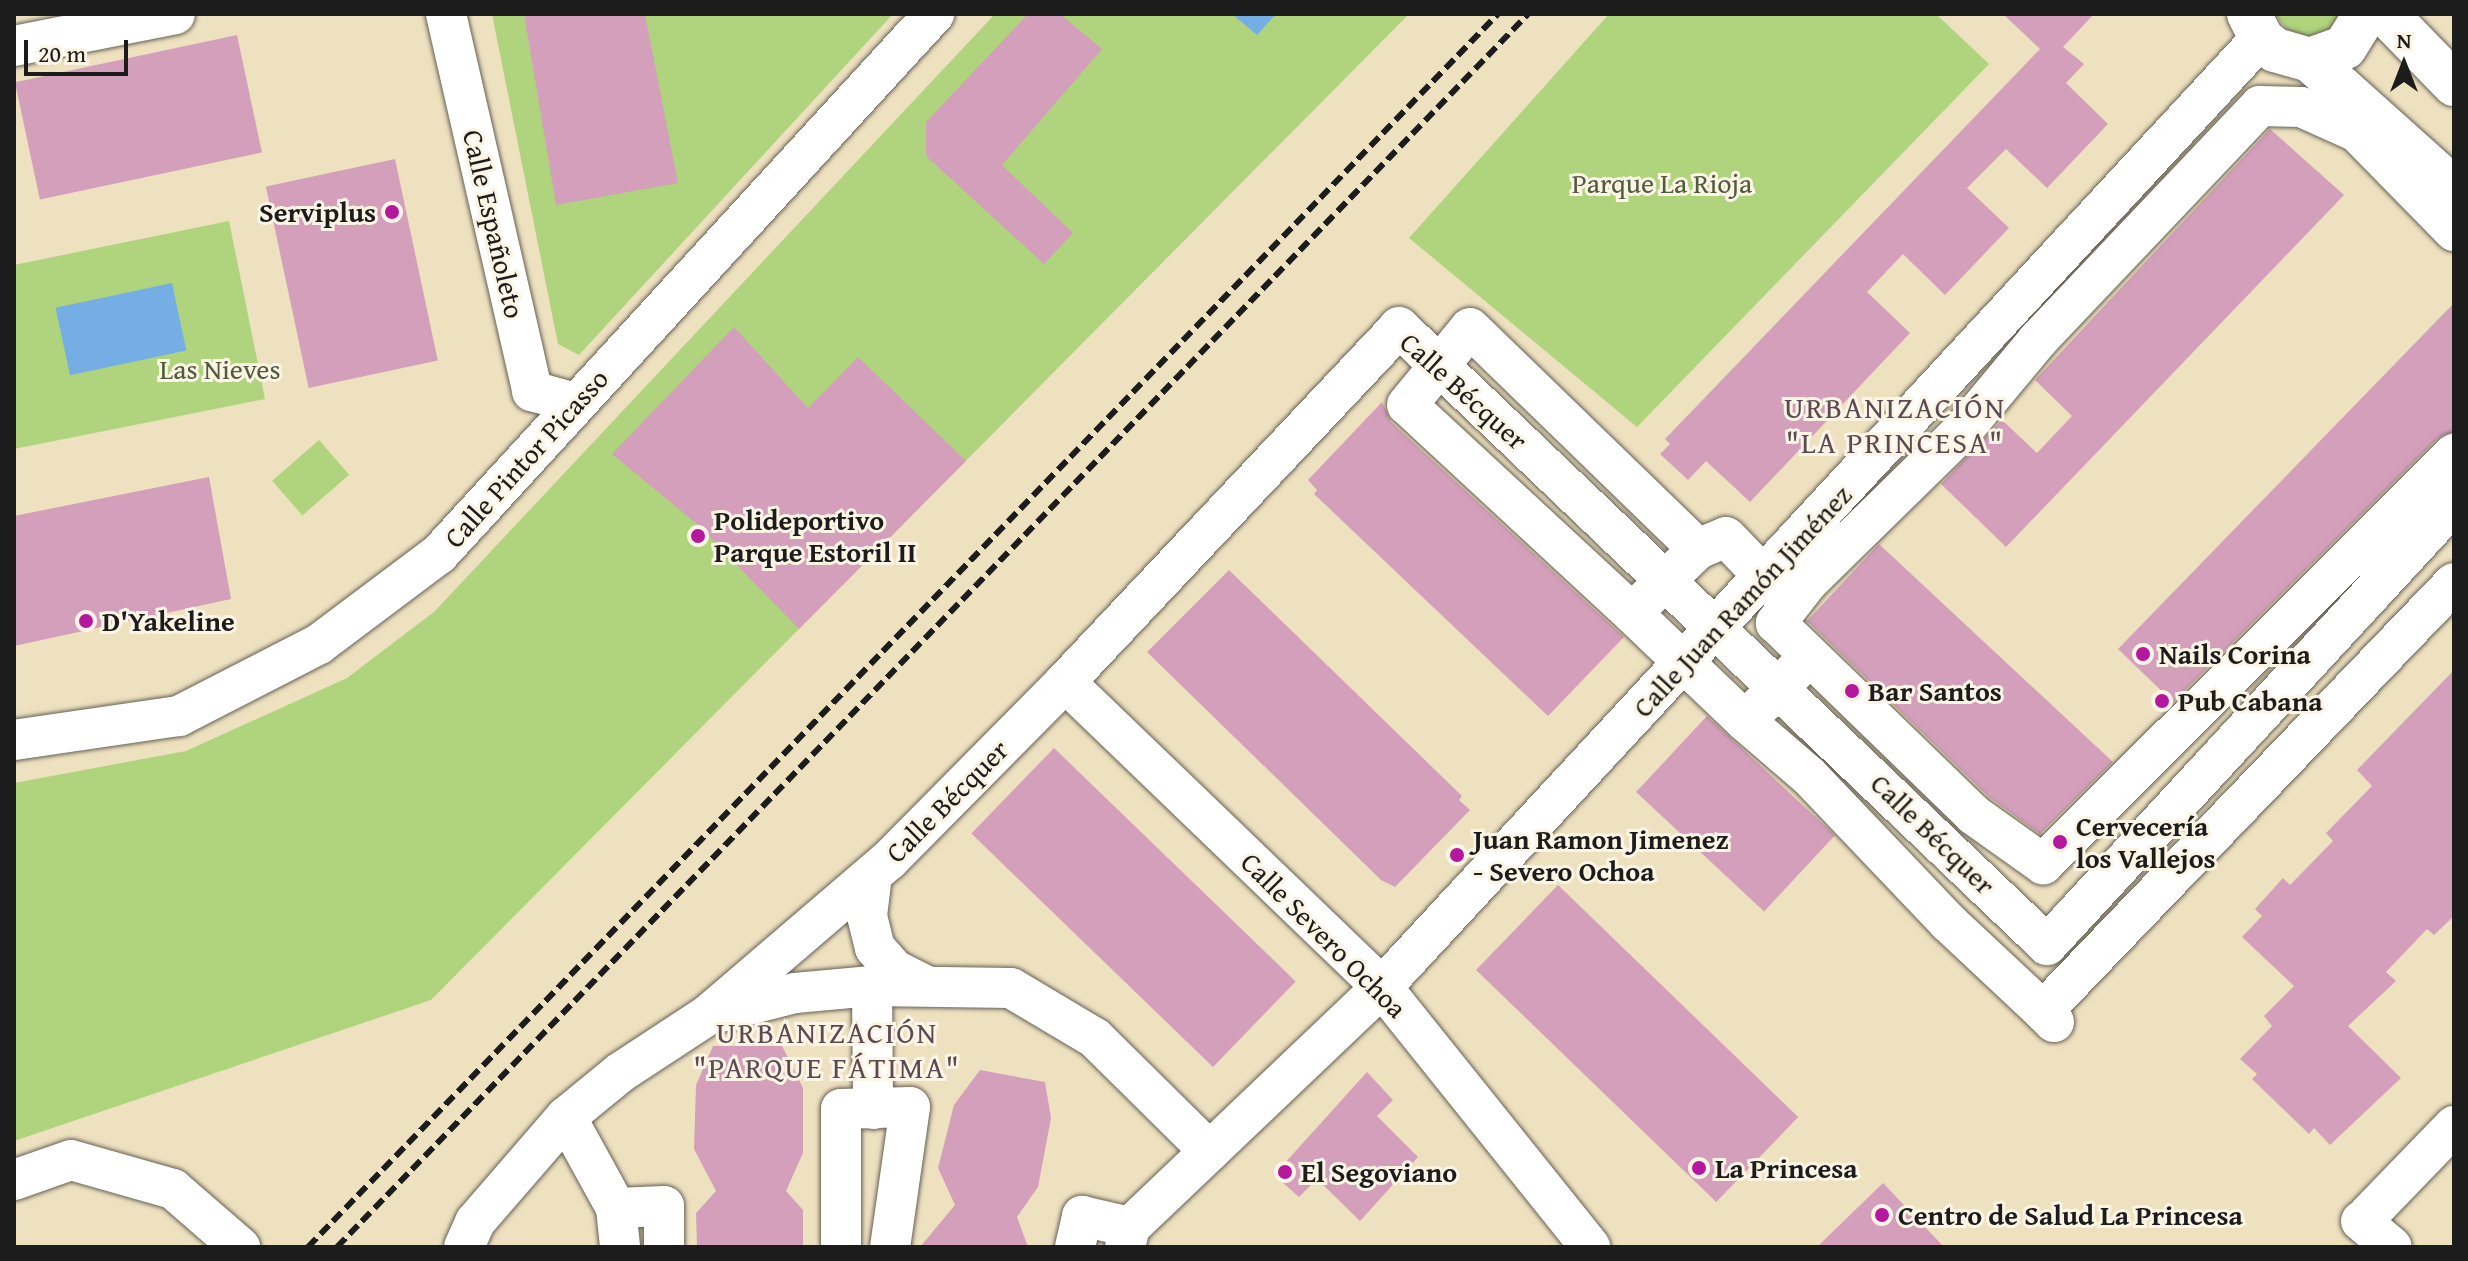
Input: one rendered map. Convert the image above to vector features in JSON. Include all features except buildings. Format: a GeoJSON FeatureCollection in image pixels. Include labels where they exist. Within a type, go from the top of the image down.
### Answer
{"type":"FeatureCollection","features":[{"type":"Feature","properties":{"kind":"street"},"geometry":{"type":"LineString","coordinates":[[14,46],[175,14]]}},
{"type":"Feature","properties":{"kind":"street","name":"Calle Españoleto"},"geometry":{"type":"LineString","coordinates":[[446,14],[532,391],[575,403]]}},
{"type":"Feature","properties":{"kind":"street","name":"Calle Pintor Picasso"},"geometry":{"type":"LineString","coordinates":[[14,740],[179,716],[319,644],[439,554],[934,14]]}},
{"type":"Feature","properties":{"kind":"street"},"geometry":{"type":"LineString","coordinates":[[2310,60],[2345,47],[2366,14]]}},
{"type":"Feature","properties":{"kind":"street"},"geometry":{"type":"LineString","coordinates":[[2386,14],[2454,84]]}},
{"type":"Feature","properties":{"kind":"street"},"geometry":{"type":"LineString","coordinates":[[2255,26],[2275,50],[2310,60],[2454,189]]}},
{"type":"Feature","properties":{"kind":"street","name":"Calle Juan Ramón Jiménez"},"geometry":{"type":"LineString","coordinates":[[1128,1237],[1209,1151],[1382,987],[1718,627],[1778,590],[2255,26]]}},
{"type":"Feature","properties":{"kind":"street"},"geometry":{"type":"LineString","coordinates":[[2454,231],[2357,132],[2301,107],[2260,106],[2038,340],[1963,430],[1778,590],[1776,623],[1974,815],[2043,864],[2107,805],[2454,454]]}},
{"type":"Feature","properties":{"kind":"street","name":"Calle Bécquer"},"geometry":{"type":"LineString","coordinates":[[464,1247],[475,1222],[566,1117],[621,1072],[708,1015],[872,875],[1065,682],[1399,327],[1718,627],[2047,945],[2454,504]]}},
{"type":"Feature","properties":{"kind":"street"},"geometry":{"type":"LineString","coordinates":[[1698,549],[1507,340],[1470,328],[1407,405],[1745,721],[1809,776],[1927,901],[2048,1016],[2178,870],[2454,583]]}},
{"type":"Feature","properties":{"kind":"street"},"geometry":{"type":"LineString","coordinates":[[1632,613],[1698,549],[1726,537],[1778,590]]}},
{"type":"Feature","properties":{"kind":"street"},"geometry":{"type":"LineString","coordinates":[[1745,721],[1810,656]]}},
{"type":"Feature","properties":{"kind":"street","name":"Calle Severo Ochoa"},"geometry":{"type":"LineString","coordinates":[[1065,682],[1382,987],[1590,1247]]}},
{"type":"Feature","properties":{"kind":"street"},"geometry":{"type":"LineString","coordinates":[[2107,805],[2178,870]]}},
{"type":"Feature","properties":{"kind":"street"},"geometry":{"type":"LineString","coordinates":[[872,875],[867,916],[875,948],[895,970],[925,985]]}},
{"type":"Feature","properties":{"kind":"street"},"geometry":{"type":"LineString","coordinates":[[872,986],[873,1109]]}},
{"type":"Feature","properties":{"kind":"street"},"geometry":{"type":"LineString","coordinates":[[708,1015],[795,993],[872,986],[1011,988],[1095,1038],[1209,1151]]}},
{"type":"Feature","properties":{"kind":"street"},"geometry":{"type":"LineString","coordinates":[[841,1247],[841,1109],[910,1107],[890,1247]]}},
{"type":"Feature","properties":{"kind":"street"},"geometry":{"type":"LineString","coordinates":[[566,1117],[616,1208],[620,1247]]}},
{"type":"Feature","properties":{"kind":"street"},"geometry":{"type":"LineString","coordinates":[[2392,1247],[2365,1218],[2454,1126]]}},
{"type":"Feature","properties":{"kind":"street"},"geometry":{"type":"LineString","coordinates":[[14,1180],[71,1160],[173,1189],[240,1247]]}},
{"type":"Feature","properties":{"kind":"street"},"geometry":{"type":"LineString","coordinates":[[616,1208],[664,1206],[664,1247]]}},
{"type":"Feature","properties":{"kind":"street"},"geometry":{"type":"LineString","coordinates":[[1075,1247],[1082,1216],[1128,1237]]}},
{"type":"Feature","properties":{"kind":"green space"},"geometry":{"type":"Polygon","coordinates":[[[492,14],[893,14],[579,355],[558,344],[492,14]]]}},
{"type":"Feature","properties":{"kind":"green space","name":"Polideportivo Parque Estoril II"},"geometry":{"type":"Polygon","coordinates":[[[995,14],[1409,14],[431,1000],[14,1141],[14,783],[186,751],[347,678],[434,612],[995,14]]]}},
{"type":"Feature","properties":{"kind":"green space","name":"Parque La Rioja"},"geometry":{"type":"Polygon","coordinates":[[[1609,14],[1936,14],[1989,64],[1637,427],[1409,238],[1609,14]]]}},
{"type":"Feature","properties":{"kind":"green space"},"geometry":{"type":"Polygon","coordinates":[[[2275,14],[2346,14],[2335,28],[2312,37],[2288,30],[2275,14]]]}},
{"type":"Feature","properties":{"kind":"green space","name":"Las Nieves"},"geometry":{"type":"Polygon","coordinates":[[[229,221],[265,399],[14,449],[14,265],[229,221]]]}},
{"type":"Feature","properties":{"kind":"green space"},"geometry":{"type":"Polygon","coordinates":[[[319,440],[349,475],[302,515],[272,481],[319,440]]]}},
{"type":"Feature","properties":{"kind":"water"},"geometry":{"type":"Polygon","coordinates":[[[1232,14],[1276,14],[1257,35],[1232,14]]]}},
{"type":"Feature","properties":{"kind":"water"},"geometry":{"type":"Polygon","coordinates":[[[172,283],[186,350],[70,375],[56,308],[172,283]]]}},
{"type":"Feature","properties":{"kind":"railway"},"geometry":{"type":"LineString","coordinates":[[308,1247],[1498,14]]}},
{"type":"Feature","properties":{"kind":"railway"},"geometry":{"type":"LineString","coordinates":[[337,1247],[1528,14]]}},
{"type":"Feature","properties":{"kind":"place","name":"Serviplus"},"geometry":{"type":"Point","coordinates":[392,212]}},
{"type":"Feature","properties":{"kind":"place","name":"Polideportivo Parque Estoril II"},"geometry":{"type":"Point","coordinates":[698,536]}},
{"type":"Feature","properties":{"kind":"place","name":"D'Yakeline"},"geometry":{"type":"Point","coordinates":[86,621]}},
{"type":"Feature","properties":{"kind":"place","name":"Nails Corina"},"geometry":{"type":"Point","coordinates":[2143,654]}},
{"type":"Feature","properties":{"kind":"place","name":"Bar Santos"},"geometry":{"type":"Point","coordinates":[1852,691]}},
{"type":"Feature","properties":{"kind":"place","name":"Pub Cabana"},"geometry":{"type":"Point","coordinates":[2162,701]}},
{"type":"Feature","properties":{"kind":"place","name":"Cervecería los Vallejos"},"geometry":{"type":"Point","coordinates":[2060,842]}},
{"type":"Feature","properties":{"kind":"place","name":"Juan Ramon Jimenez - Severo Ochoa"},"geometry":{"type":"Point","coordinates":[1457,855]}},
{"type":"Feature","properties":{"kind":"place","name":"La Princesa"},"geometry":{"type":"Point","coordinates":[1699,1168]}},
{"type":"Feature","properties":{"kind":"place","name":"El Segoviano"},"geometry":{"type":"Point","coordinates":[1285,1172]}},
{"type":"Feature","properties":{"kind":"place","name":"Centro de Salud La Princesa"},"geometry":{"type":"Point","coordinates":[1882,1215]}},
{"type":"Feature","properties":{"kind":"district","name":"URBANIZACIÓN \"LA PRINCESA\""},"geometry":{"type":"Point","coordinates":[1895,424]}},
{"type":"Feature","properties":{"kind":"district","name":"URBANIZACIÓN \"PARQUE FÁTIMA\""},"geometry":{"type":"Point","coordinates":[827,1049]}}]}
